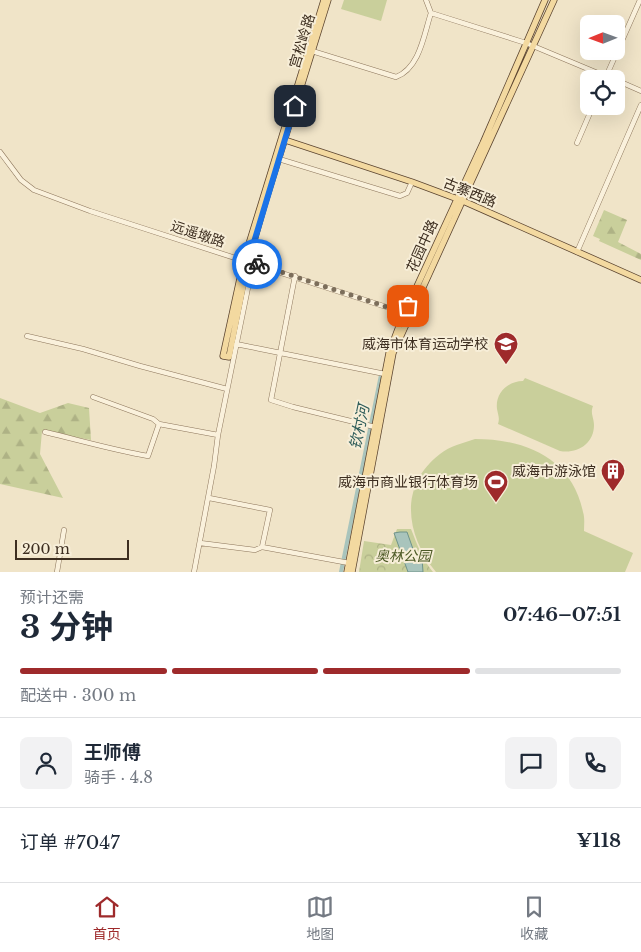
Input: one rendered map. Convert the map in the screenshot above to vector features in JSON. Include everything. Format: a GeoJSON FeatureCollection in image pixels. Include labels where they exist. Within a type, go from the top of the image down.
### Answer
{"type":"FeatureCollection","features":[{"type":"Feature","properties":{"kind":"main road"},"geometry":{"type":"LineString","coordinates":[[248,262],[229,357],[224,356],[248,262],[324,0]]}},
{"type":"Feature","properties":{"kind":"main road","name":"宫松岭路"},"geometry":{"type":"LineString","coordinates":[[248,262],[328,0]]}},
{"type":"Feature","properties":{"kind":"main road","name":"花园中路"},"geometry":{"type":"LineString","coordinates":[[347,572],[347,563],[372,427],[389,353],[405,313],[460,200],[545,0]]}},
{"type":"Feature","properties":{"kind":"main road"},"geometry":{"type":"LineString","coordinates":[[352,572],[393,353],[460,200],[554,0]]}},
{"type":"Feature","properties":{"kind":"main road","name":"古寨西路"},"geometry":{"type":"LineString","coordinates":[[285,140],[460,200],[641,280]]}},
{"type":"Feature","properties":{"kind":"street"},"geometry":{"type":"LineString","coordinates":[[312,51],[396,77],[403,74],[414,62],[431,13],[426,0]]}},
{"type":"Feature","properties":{"kind":"street"},"geometry":{"type":"LineString","coordinates":[[609,70],[640,0]]}},
{"type":"Feature","properties":{"kind":"street"},"geometry":{"type":"LineString","coordinates":[[431,13],[526,43],[590,70]]}},
{"type":"Feature","properties":{"kind":"street"},"geometry":{"type":"LineString","coordinates":[[625,84],[641,91]]}},
{"type":"Feature","properties":{"kind":"street"},"geometry":{"type":"LineString","coordinates":[[577,252],[641,105]]}},
{"type":"Feature","properties":{"kind":"street"},"geometry":{"type":"LineString","coordinates":[[577,144],[589,115]]}},
{"type":"Feature","properties":{"kind":"street","name":"远遥墩路"},"geometry":{"type":"LineString","coordinates":[[0,152],[21,180],[34,190],[90,211],[405,313]]}},
{"type":"Feature","properties":{"kind":"street"},"geometry":{"type":"LineString","coordinates":[[279,159],[400,196],[407,193],[412,182]]}},
{"type":"Feature","properties":{"kind":"street"},"geometry":{"type":"LineString","coordinates":[[194,572],[236,344],[248,262]]}},
{"type":"Feature","properties":{"kind":"street"},"geometry":{"type":"LineString","coordinates":[[295,276],[271,400],[372,427]]}},
{"type":"Feature","properties":{"kind":"street"},"geometry":{"type":"LineString","coordinates":[[26,336],[83,349],[140,366],[228,388]]}},
{"type":"Feature","properties":{"kind":"street"},"geometry":{"type":"LineString","coordinates":[[236,344],[385,374]]}},
{"type":"Feature","properties":{"kind":"street"},"geometry":{"type":"LineString","coordinates":[[94,397],[153,419],[159,424],[218,435]]}},
{"type":"Feature","properties":{"kind":"street"},"geometry":{"type":"LineString","coordinates":[[45,432],[109,449],[148,456],[159,424]]}},
{"type":"Feature","properties":{"kind":"street"},"geometry":{"type":"LineString","coordinates":[[209,498],[270,510],[262,547]]}},
{"type":"Feature","properties":{"kind":"street"},"geometry":{"type":"LineString","coordinates":[[57,572],[64,530]]}},
{"type":"Feature","properties":{"kind":"street"},"geometry":{"type":"LineString","coordinates":[[200,543],[255,550],[262,547],[347,563]]}},
{"type":"Feature","properties":{"kind":"green space"},"geometry":{"type":"Polygon","coordinates":[[[344,0],[387,0],[381,21],[341,9],[344,0]]]}},
{"type":"Feature","properties":{"kind":"green space"},"geometry":{"type":"Polygon","coordinates":[[[604,210],[627,220],[618,242],[641,254],[641,260],[599,241],[600,239],[593,236],[604,210]]]}},
{"type":"Feature","properties":{"kind":"green space"},"geometry":{"type":"Polygon","coordinates":[[[525,378],[593,406],[593,432],[588,442],[572,451],[560,451],[498,424],[497,403],[500,393],[512,383],[523,381],[525,378]]]}},
{"type":"Feature","properties":{"kind":"green space"},"geometry":{"type":"Polygon","coordinates":[[[0,398],[40,413],[68,403],[89,408],[91,440],[42,431],[40,454],[63,498],[0,484],[0,398]]]}},
{"type":"Feature","properties":{"kind":"green space","name":"威海市商业银行体育场"},"geometry":{"type":"Polygon","coordinates":[[[475,439],[494,440],[528,448],[544,455],[557,465],[569,478],[577,493],[584,514],[584,531],[633,553],[625,572],[436,572],[418,543],[411,512],[412,496],[417,481],[440,454],[452,447],[475,439]]]}},
{"type":"Feature","properties":{"kind":"green space","name":"奥林公园"},"geometry":{"type":"Polygon","coordinates":[[[397,529],[411,529],[423,557],[433,572],[359,572],[364,541],[391,545],[397,529]]]}},
{"type":"Feature","properties":{"kind":"water"},"geometry":{"type":"Polygon","coordinates":[[[407,532],[413,549],[422,558],[423,572],[408,572],[394,533],[407,532]]]}},
{"type":"Feature","properties":{"kind":"waterway","name":"钦村河"},"geometry":{"type":"LineString","coordinates":[[341,572],[381,375]]}},
{"type":"Feature","properties":{"kind":"way so far"},"geometry":{"type":"LineString","coordinates":[[257,264],[405,313],[408,306]]}},
{"type":"Feature","properties":{"kind":"place","name":"威海市体育运动学校"},"geometry":{"type":"Point","coordinates":[506,365]}},
{"type":"Feature","properties":{"kind":"place","name":"威海市游泳馆"},"geometry":{"type":"Point","coordinates":[613,492]}},
{"type":"Feature","properties":{"kind":"place","name":"威海市商业银行体育场"},"geometry":{"type":"Point","coordinates":[496,503]}},
{"type":"Feature","properties":{"kind":"route"},"geometry":{"type":"LineString","coordinates":[[257,264],[248,262],[295,106]]}}]}
